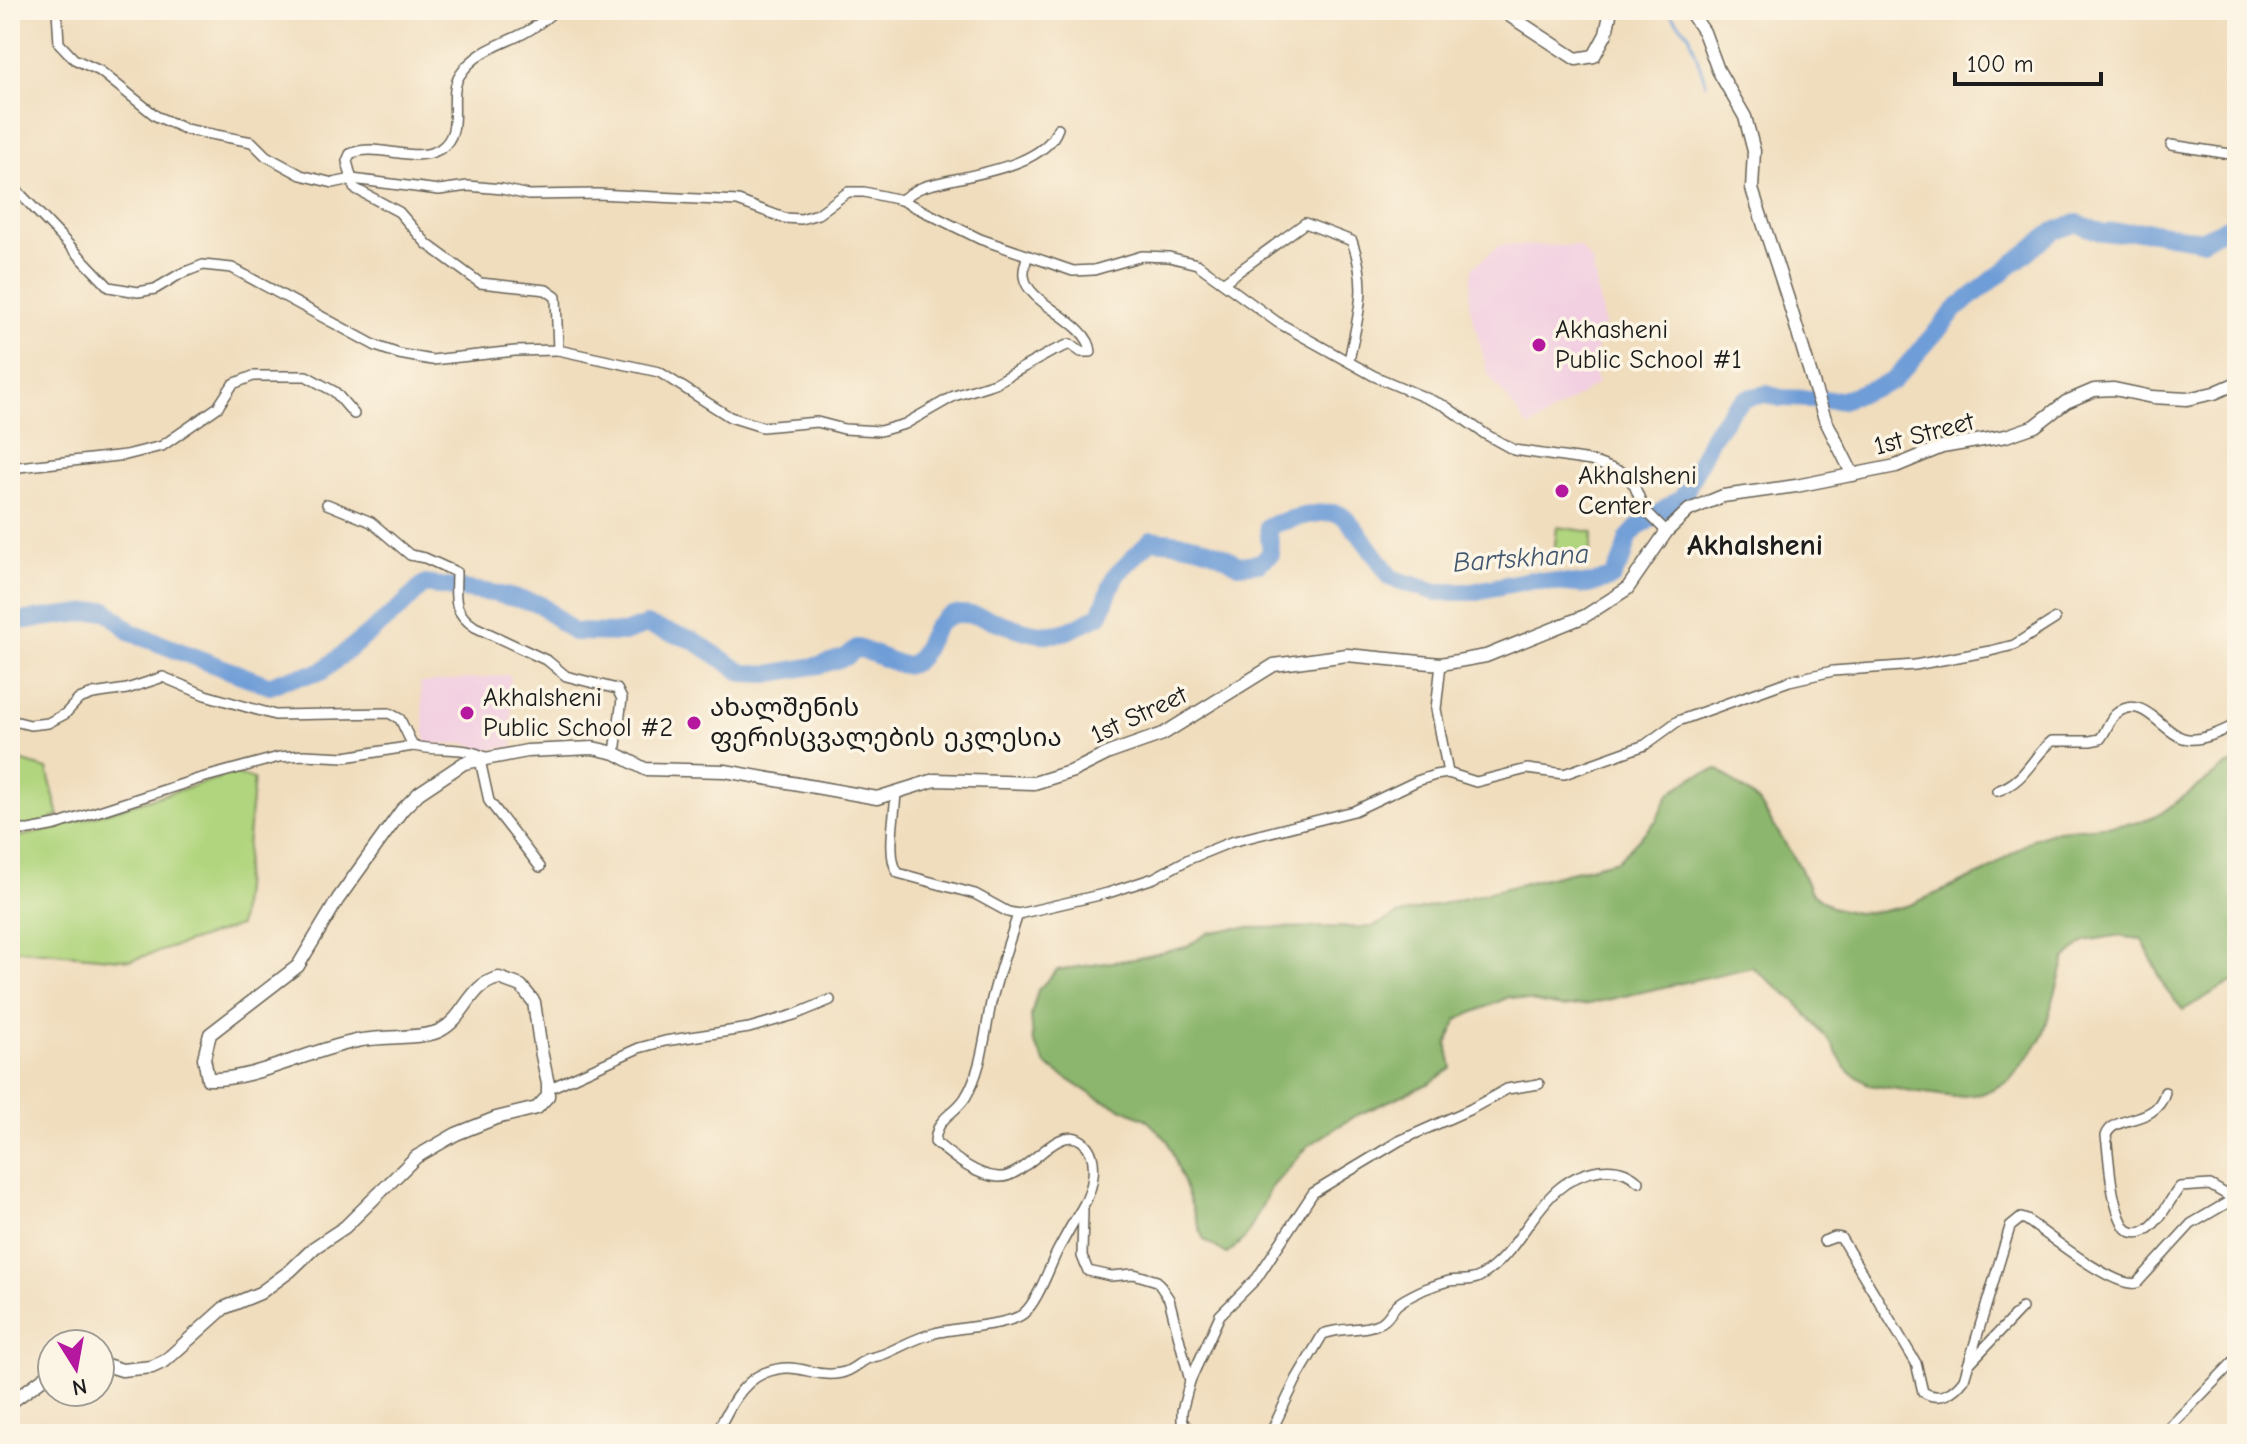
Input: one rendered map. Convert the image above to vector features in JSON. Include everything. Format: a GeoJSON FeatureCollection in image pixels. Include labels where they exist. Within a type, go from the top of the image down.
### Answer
{"type":"FeatureCollection","features":[{"type":"Feature","properties":{"kind":"street"},"geometry":{"type":"LineString","coordinates":[[57,10],[59,43],[74,59],[100,71],[156,116],[185,129],[252,142],[266,156],[301,175],[333,183],[352,179],[439,190],[468,186],[528,195],[597,194],[738,201],[784,218],[801,219],[818,214],[848,192],[864,192],[901,200],[980,239],[1073,271],[1094,270],[1142,256],[1169,257],[1197,264],[1277,322],[1374,376],[1445,406],[1514,450],[1591,461],[1624,473],[1634,485],[1649,516],[1665,530]]}},
{"type":"Feature","properties":{"kind":"street"},"geometry":{"type":"LineString","coordinates":[[556,10],[524,33],[478,55],[459,76],[454,93],[456,116],[450,139],[441,148],[430,153],[411,154],[356,151],[350,154],[347,161],[354,188],[399,212],[427,244],[480,283],[546,290],[556,297],[558,350]]}},
{"type":"Feature","properties":{"kind":"street"},"geometry":{"type":"LineString","coordinates":[[1501,10],[1576,59],[1594,56],[1606,34],[1611,10]]}},
{"type":"Feature","properties":{"kind":"street"},"geometry":{"type":"LineString","coordinates":[[1689,10],[1704,32],[1718,70],[1745,117],[1754,151],[1752,189],[1825,419],[1853,475]]}},
{"type":"Feature","properties":{"kind":"street"},"geometry":{"type":"LineString","coordinates":[[901,200],[919,188],[1020,162],[1055,137],[1058,128]]}},
{"type":"Feature","properties":{"kind":"street"},"geometry":{"type":"LineString","coordinates":[[2171,145],[2237,155]]}},
{"type":"Feature","properties":{"kind":"street"},"geometry":{"type":"LineString","coordinates":[[10,183],[109,287],[138,292],[155,289],[180,274],[215,264],[232,268],[376,346],[399,354],[432,360],[558,350],[659,372],[730,417],[762,427],[817,422],[844,429],[880,431],[905,424],[954,396],[995,383],[1070,344],[1081,352],[1091,352],[1086,339],[1028,289],[1024,276],[1027,257]]}},
{"type":"Feature","properties":{"kind":"street"},"geometry":{"type":"LineString","coordinates":[[1224,282],[1305,223],[1352,241],[1361,266],[1363,287],[1349,361]]}},
{"type":"Feature","properties":{"kind":"street"},"geometry":{"type":"LineString","coordinates":[[10,468],[126,455],[162,446],[218,407],[233,384],[253,376],[306,376],[335,392],[354,414]]}},
{"type":"Feature","properties":{"kind":"street","name":"1st Street"},"geometry":{"type":"LineString","coordinates":[[548,1089],[534,1002],[521,986],[499,978],[480,986],[456,1020],[432,1034],[390,1035],[333,1045],[220,1080],[208,1079],[204,1058],[210,1034],[298,966],[338,899],[402,810],[419,793],[464,763],[527,751],[593,748],[615,753],[645,769],[725,771],[877,798],[935,780],[1034,783],[1073,771],[1109,753],[1163,734],[1274,665],[1347,655],[1441,664],[1486,656],[1585,616],[1627,589],[1665,530],[1689,510],[1723,496],[1896,466],[1942,447],[2006,436],[2035,426],[2066,402],[2094,390],[2114,389],[2152,397],[2187,399],[2214,393],[2237,383]]}},
{"type":"Feature","properties":{"kind":"street"},"geometry":{"type":"LineString","coordinates":[[327,504],[371,522],[410,555],[456,572],[456,607],[465,620],[475,627],[548,661],[566,676],[617,689],[622,699],[615,753]]}},
{"type":"Feature","properties":{"kind":"street"},"geometry":{"type":"LineString","coordinates":[[896,793],[891,853],[893,867],[898,873],[975,894],[1008,912],[1018,914],[1108,893],[1154,878],[1231,842],[1354,811],[1417,781],[1448,773],[1476,782],[1527,769],[1564,774],[1645,745],[1678,721],[1789,681],[1833,671],[1915,665],[1990,651],[2014,645],[2055,619]]}},
{"type":"Feature","properties":{"kind":"street"},"geometry":{"type":"LineString","coordinates":[[1441,664],[1436,709],[1448,773]]}},
{"type":"Feature","properties":{"kind":"street"},"geometry":{"type":"LineString","coordinates":[[10,720],[30,725],[48,723],[65,714],[79,699],[127,689],[163,677],[205,695],[275,715],[389,713],[400,719],[413,746]]}},
{"type":"Feature","properties":{"kind":"street"},"geometry":{"type":"LineString","coordinates":[[1997,791],[2021,778],[2052,741],[2100,739],[2115,714],[2122,710],[2140,710],[2150,714],[2182,738],[2201,738],[2237,724]]}},
{"type":"Feature","properties":{"kind":"street"},"geometry":{"type":"LineString","coordinates":[[10,830],[56,825],[198,779],[279,757],[345,757],[413,746],[434,750],[470,749],[484,759],[489,801],[540,867]]}},
{"type":"Feature","properties":{"kind":"street"},"geometry":{"type":"LineString","coordinates":[[716,1434],[745,1385],[760,1374],[792,1366],[835,1374],[851,1371],[866,1360],[934,1333],[1023,1314],[1032,1304],[1090,1196],[1093,1177],[1091,1153],[1083,1142],[1065,1137],[1011,1176],[998,1178],[955,1159],[935,1142],[936,1130],[943,1118],[965,1098],[977,1068],[992,1000],[1018,914]]}},
{"type":"Feature","properties":{"kind":"street"},"geometry":{"type":"LineString","coordinates":[[116,1368],[152,1367],[165,1361],[224,1308],[260,1293],[315,1247],[345,1227],[416,1157],[456,1134],[496,1118],[537,1108],[548,1096],[548,1089],[639,1048],[749,1028],[794,1015],[830,1000]]}},
{"type":"Feature","properties":{"kind":"street"},"geometry":{"type":"LineString","coordinates":[[1193,1434],[1182,1421],[1182,1411],[1190,1381],[1220,1315],[1257,1278],[1313,1193],[1399,1141],[1471,1109],[1507,1089],[1539,1084]]}},
{"type":"Feature","properties":{"kind":"street"},"geometry":{"type":"LineString","coordinates":[[2165,1092],[2162,1104],[2153,1113],[2112,1127],[2106,1136],[2123,1226],[2130,1232],[2145,1230],[2154,1224],[2180,1187],[2210,1185],[2235,1198]]}},
{"type":"Feature","properties":{"kind":"street"},"geometry":{"type":"LineString","coordinates":[[1270,1434],[1323,1334],[1337,1329],[1365,1329],[1385,1321],[1398,1303],[1426,1289],[1451,1281],[1476,1279],[1508,1253],[1535,1214],[1559,1187],[1586,1173],[1619,1170],[1631,1174],[1639,1182]]}},
{"type":"Feature","properties":{"kind":"street"},"geometry":{"type":"LineString","coordinates":[[1824,1241],[1841,1238],[1916,1363],[1923,1392],[1931,1397],[1947,1395],[1964,1379],[2010,1227],[2015,1221],[2021,1218],[2027,1220],[2106,1275],[2128,1285],[2137,1283],[2191,1224],[2235,1198]]}},
{"type":"Feature","properties":{"kind":"street"},"geometry":{"type":"LineString","coordinates":[[1083,1206],[1082,1256],[1088,1271],[1111,1276],[1134,1274],[1157,1281],[1169,1299],[1190,1381]]}},
{"type":"Feature","properties":{"kind":"street"},"geometry":{"type":"LineString","coordinates":[[1966,1367],[2022,1308]]}},
{"type":"Feature","properties":{"kind":"street"},"geometry":{"type":"LineString","coordinates":[[2163,1434],[2237,1358]]}},
{"type":"Feature","properties":{"kind":"street"},"geometry":{"type":"LineString","coordinates":[[10,1403],[36,1384]]}},
{"type":"Feature","properties":{"kind":"shaded area","name":"Akhasheni Public School #1"},"geometry":{"type":"Polygon","coordinates":[[[1500,245],[1579,246],[1592,261],[1604,325],[1591,365],[1598,383],[1529,428],[1488,374],[1469,303],[1472,268],[1500,245]]]}},
{"type":"Feature","properties":{"kind":"shaded area","name":"Akhalsheni Public School #2"},"geometry":{"type":"Polygon","coordinates":[[[510,675],[513,747],[482,750],[468,743],[426,744],[420,683],[510,675]]]}},
{"type":"Feature","properties":{"kind":"green space"},"geometry":{"type":"Polygon","coordinates":[[[1557,527],[1593,532],[1589,560],[1554,555],[1557,527]]]}},
{"type":"Feature","properties":{"kind":"green space"},"geometry":{"type":"Polygon","coordinates":[[[10,758],[47,769],[59,816],[35,825],[10,826],[10,758]]]}},
{"type":"Feature","properties":{"kind":"green space"},"geometry":{"type":"Polygon","coordinates":[[[2237,762],[2237,979],[2183,1010],[2166,990],[2142,939],[2115,936],[2085,941],[2065,959],[2042,1039],[2009,1081],[1982,1094],[1954,1097],[1869,1085],[1845,1068],[1832,1044],[1795,1001],[1752,967],[1589,1004],[1562,1007],[1509,997],[1458,1019],[1447,1044],[1452,1068],[1430,1083],[1353,1117],[1308,1146],[1271,1188],[1246,1237],[1227,1254],[1204,1240],[1168,1141],[1146,1119],[1094,1096],[1046,1065],[1033,1041],[1031,1015],[1038,990],[1057,970],[1134,959],[1186,947],[1208,933],[1234,928],[1373,927],[1397,915],[1618,860],[1656,821],[1669,794],[1693,777],[1718,769],[1759,802],[1800,867],[1810,891],[1831,907],[1856,913],[1910,905],[1985,872],[2033,839],[2058,830],[2136,823],[2160,814],[2226,766],[2237,762]]]}},
{"type":"Feature","properties":{"kind":"green space"},"geometry":{"type":"Polygon","coordinates":[[[232,774],[254,779],[239,926],[132,960],[10,949],[10,839],[232,774]]]}},
{"type":"Feature","properties":{"kind":"waterway"},"geometry":{"type":"LineString","coordinates":[[1666,10],[1689,34],[1706,84]]}},
{"type":"Feature","properties":{"kind":"waterway","name":"Bartskhana"},"geometry":{"type":"LineString","coordinates":[[10,622],[106,610],[132,633],[270,686],[321,672],[399,609],[424,584],[492,593],[540,604],[573,632],[624,633],[646,625],[693,640],[743,673],[768,674],[820,665],[846,657],[857,648],[904,665],[918,659],[939,623],[958,614],[986,618],[1040,634],[1067,631],[1100,615],[1115,576],[1151,540],[1197,546],[1218,553],[1238,565],[1259,563],[1271,554],[1268,526],[1326,513],[1346,519],[1391,578],[1436,592],[1472,592],[1530,580],[1588,585],[1612,578],[1624,556],[1628,538],[1637,528],[1683,497],[1712,436],[1733,408],[1747,398],[1766,394],[1781,398],[1842,400],[1893,381],[1956,309],[2054,231],[2077,223],[2103,233],[2147,231],[2202,240],[2237,222]]}},
{"type":"Feature","properties":{"kind":"place","name":"Akhasheni Public School #1"},"geometry":{"type":"Point","coordinates":[1539,345]}},
{"type":"Feature","properties":{"kind":"place","name":"Akhalsheni Center"},"geometry":{"type":"Point","coordinates":[1562,491]}},
{"type":"Feature","properties":{"kind":"place","name":"Akhalsheni Public School #2"},"geometry":{"type":"Point","coordinates":[467,713]}},
{"type":"Feature","properties":{"kind":"place","name":"ახალშენის ფერისცვალების ეკლესია"},"geometry":{"type":"Point","coordinates":[694,723]}},
{"type":"Feature","properties":{"kind":"district","name":"Akhalsheni"},"geometry":{"type":"Point","coordinates":[1755,545]}}]}
